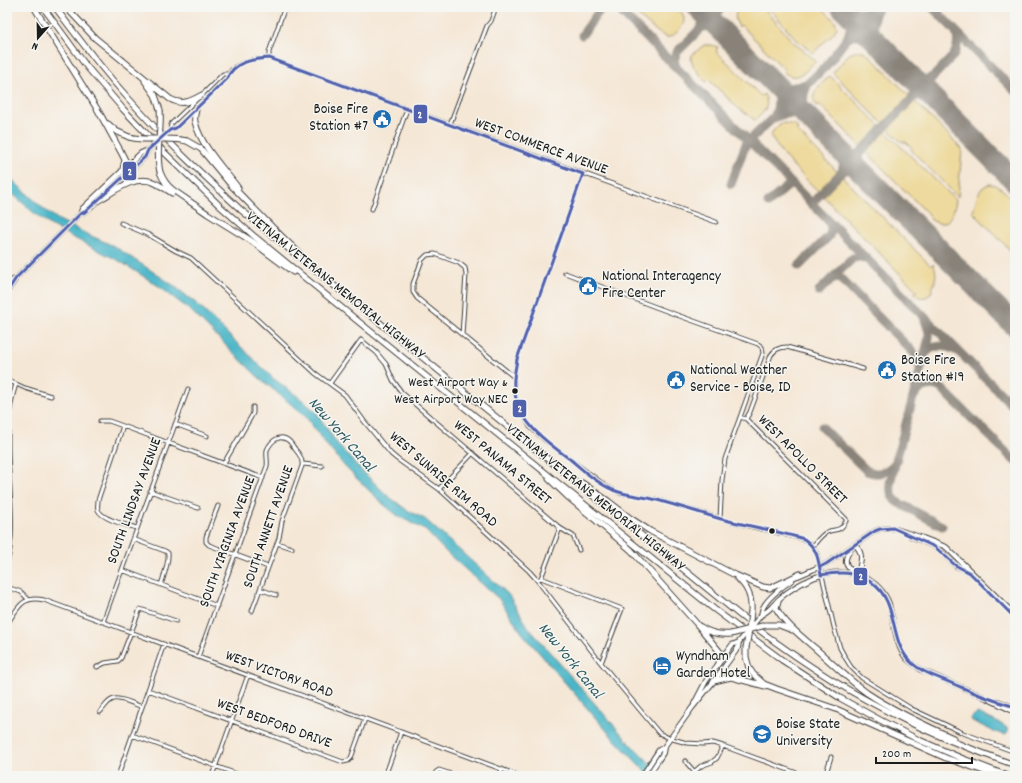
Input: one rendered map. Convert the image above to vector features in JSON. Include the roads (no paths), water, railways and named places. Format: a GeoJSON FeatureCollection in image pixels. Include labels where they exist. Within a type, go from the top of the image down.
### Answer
{"type":"FeatureCollection","features":[{"type":"Feature","properties":{"kind":"highway"},"geometry":{"type":"LineString","coordinates":[[34,7],[99,112],[124,157],[125,160],[123,169]]}},
{"type":"Feature","properties":{"kind":"highway","name":"VIETNAM VETERANS MEMORIAL HIGHWAY"},"geometry":{"type":"LineString","coordinates":[[42,7],[74,51],[138,126],[177,166],[237,222],[733,624],[799,672],[846,701],[899,730],[942,750],[1008,776]]}},
{"type":"Feature","properties":{"kind":"highway","name":"VIETNAM VETERANS MEMORIAL HIGHWAY"},"geometry":{"type":"LineString","coordinates":[[55,7],[107,74],[128,98],[172,145],[241,210],[741,616],[812,668],[886,710],[937,735],[1007,763]]}},
{"type":"Feature","properties":{"kind":"highway"},"geometry":{"type":"LineString","coordinates":[[66,7],[95,38],[170,99],[180,103],[194,100],[202,95]]}},
{"type":"Feature","properties":{"kind":"highway"},"geometry":{"type":"LineString","coordinates":[[132,68],[152,89],[158,101],[161,117],[158,166],[163,180],[168,187],[255,244],[370,331]]}},
{"type":"Feature","properties":{"kind":"highway"},"geometry":{"type":"LineString","coordinates":[[196,110],[195,123],[205,144],[253,207]]}},
{"type":"Feature","properties":{"kind":"highway"},"geometry":{"type":"LineString","coordinates":[[99,112],[108,125],[116,131],[129,137],[159,140],[176,139],[187,141],[201,149],[231,185],[287,243],[349,298]]}},
{"type":"Feature","properties":{"kind":"highway"},"geometry":{"type":"LineString","coordinates":[[99,200],[129,183],[137,180],[146,180],[154,182],[208,214]]}},
{"type":"Feature","properties":{"kind":"highway"},"geometry":{"type":"LineString","coordinates":[[522,454],[567,496],[624,544],[696,623],[720,652],[719,662]]}},
{"type":"Feature","properties":{"kind":"highway"},"geometry":{"type":"LineString","coordinates":[[553,463],[650,531],[733,574],[763,587],[770,588],[800,574]]}},
{"type":"Feature","properties":{"kind":"highway"},"geometry":{"type":"LineString","coordinates":[[733,574],[742,582],[748,591],[751,602],[746,661],[753,674],[764,684],[836,709],[946,758],[998,776]]}},
{"type":"Feature","properties":{"kind":"highway"},"geometry":{"type":"LineString","coordinates":[[778,600],[776,608],[780,615],[852,682],[879,701],[922,723],[1015,766]]}},
{"type":"Feature","properties":{"kind":"highway"},"geometry":{"type":"LineString","coordinates":[[696,623],[710,632],[721,635],[766,625],[779,625],[797,632]]}},
{"type":"Feature","properties":{"kind":"highway"},"geometry":{"type":"LineString","coordinates":[[714,681],[726,678],[736,678],[777,689]]}},
{"type":"Feature","properties":{"kind":"main road"},"geometry":{"type":"LineString","coordinates":[[80,214],[85,212],[99,200],[145,157],[148,150],[159,140]]}},
{"type":"Feature","properties":{"kind":"main road"},"geometry":{"type":"LineString","coordinates":[[7,284],[16,278],[50,245],[80,214],[82,209],[123,169],[141,152],[148,150]]}},
{"type":"Feature","properties":{"kind":"main road"},"geometry":{"type":"LineString","coordinates":[[7,292],[16,278]]}},
{"type":"Feature","properties":{"kind":"main road"},"geometry":{"type":"LineString","coordinates":[[761,615],[763,606],[800,574],[826,564],[880,529],[893,528],[935,547],[956,566],[970,573],[1015,618]]}},
{"type":"Feature","properties":{"kind":"main road"},"geometry":{"type":"LineString","coordinates":[[899,531],[946,547],[1015,615]]}},
{"type":"Feature","properties":{"kind":"main road"},"geometry":{"type":"LineString","coordinates":[[855,545],[860,551],[861,555],[858,575]]}},
{"type":"Feature","properties":{"kind":"main road"},"geometry":{"type":"LineString","coordinates":[[855,545],[845,559],[848,567],[858,575]]}},
{"type":"Feature","properties":{"kind":"main road"},"geometry":{"type":"LineString","coordinates":[[643,774],[659,750],[664,746],[694,704],[714,681],[738,648],[739,642],[761,615],[768,611],[789,591],[803,582],[821,575],[847,573],[864,577],[883,593],[888,601],[900,648],[907,658],[922,670],[1015,712]]}},
{"type":"Feature","properties":{"kind":"main road"},"geometry":{"type":"LineString","coordinates":[[694,704],[706,681],[732,644],[739,642]]}},
{"type":"Feature","properties":{"kind":"main road"},"geometry":{"type":"LineString","coordinates":[[982,696],[1015,707]]}},
{"type":"Feature","properties":{"kind":"main road"},"geometry":{"type":"LineString","coordinates":[[648,776],[663,753],[664,746]]}},
{"type":"Feature","properties":{"kind":"street"},"geometry":{"type":"LineString","coordinates":[[159,140],[170,130],[176,128],[196,110],[227,79],[228,74],[234,68],[242,63],[260,58],[269,58],[285,7]]}},
{"type":"Feature","properties":{"kind":"street"},"geometry":{"type":"LineString","coordinates":[[450,124],[487,26],[491,21],[496,7]]}},
{"type":"Feature","properties":{"kind":"street","name":"WEST COMMERCE AVENUE"},"geometry":{"type":"LineString","coordinates":[[269,58],[716,222]]}},
{"type":"Feature","properties":{"kind":"street"},"geometry":{"type":"LineString","coordinates":[[170,130],[171,124],[223,74],[228,74]]}},
{"type":"Feature","properties":{"kind":"street"},"geometry":{"type":"LineString","coordinates":[[372,209],[408,108]]}},
{"type":"Feature","properties":{"kind":"street"},"geometry":{"type":"LineString","coordinates":[[583,174],[517,359],[514,377],[515,394],[520,410],[530,427],[543,439],[597,480],[620,493],[655,499],[720,519],[799,538],[809,542],[817,554],[840,648],[851,667],[862,678],[912,709],[963,733],[1015,752]]}},
{"type":"Feature","properties":{"kind":"street","name":"WEST SUNRISE RIM ROAD"},"geometry":{"type":"LineString","coordinates":[[120,223],[149,235],[191,258],[315,373],[345,395],[364,421],[397,459],[439,489],[529,571],[601,663],[659,733],[669,738]]}},
{"type":"Feature","properties":{"kind":"street"},"geometry":{"type":"LineString","coordinates":[[462,335],[466,274],[465,268],[460,263],[435,254],[427,255],[422,260],[413,284],[413,292],[417,298],[462,335],[514,377]]}},
{"type":"Feature","properties":{"kind":"street"},"geometry":{"type":"LineString","coordinates":[[565,273],[758,344],[762,347],[763,353],[727,453],[722,474],[720,519]]}},
{"type":"Feature","properties":{"kind":"street","name":"WEST PANAMA STREET"},"geometry":{"type":"LineString","coordinates":[[330,383],[361,340],[376,352],[386,364],[393,380],[402,393],[560,528],[574,536],[580,550]]}},
{"type":"Feature","properties":{"kind":"street"},"geometry":{"type":"LineString","coordinates":[[746,419],[771,355],[776,349],[787,347],[863,369]]}},
{"type":"Feature","properties":{"kind":"street"},"geometry":{"type":"LineString","coordinates":[[7,380],[51,396]]}},
{"type":"Feature","properties":{"kind":"street"},"geometry":{"type":"LineString","coordinates":[[7,564],[12,536],[8,423],[10,404],[16,384]]}},
{"type":"Feature","properties":{"kind":"street","name":"SOUTH LINDSAY AVENUE"},"geometry":{"type":"LineString","coordinates":[[103,622],[188,389]]}},
{"type":"Feature","properties":{"kind":"street"},"geometry":{"type":"LineString","coordinates":[[224,463],[253,413],[253,407]]}},
{"type":"Feature","properties":{"kind":"street","name":"WEST APOLLO STREET"},"geometry":{"type":"LineString","coordinates":[[740,417],[746,419],[843,516],[846,521],[841,529],[827,532],[813,546]]}},
{"type":"Feature","properties":{"kind":"street"},"geometry":{"type":"LineString","coordinates":[[100,421],[109,421],[263,478]]}},
{"type":"Feature","properties":{"kind":"street"},"geometry":{"type":"LineString","coordinates":[[175,424],[207,436]]}},
{"type":"Feature","properties":{"kind":"street"},"geometry":{"type":"LineString","coordinates":[[123,426],[97,506],[98,510],[106,518],[137,528]]}},
{"type":"Feature","properties":{"kind":"street","name":"SOUTH ANNETT AVENUE"},"geometry":{"type":"LineString","coordinates":[[252,611],[277,543],[282,521],[303,464],[301,458],[290,442],[279,438]]}},
{"type":"Feature","properties":{"kind":"street","name":"SOUTH VIRGINIA AVENUE"},"geometry":{"type":"LineString","coordinates":[[198,657],[263,478],[267,466],[268,450],[274,441],[279,438]]}},
{"type":"Feature","properties":{"kind":"street"},"geometry":{"type":"LineString","coordinates":[[439,489],[473,453]]}},
{"type":"Feature","properties":{"kind":"street"},"geometry":{"type":"LineString","coordinates":[[303,464],[322,466]]}},
{"type":"Feature","properties":{"kind":"street"},"geometry":{"type":"LineString","coordinates":[[150,491],[198,508]]}},
{"type":"Feature","properties":{"kind":"street"},"geometry":{"type":"LineString","coordinates":[[218,506],[206,537],[206,542],[209,545],[268,567]]}},
{"type":"Feature","properties":{"kind":"street"},"geometry":{"type":"LineString","coordinates":[[537,580],[541,578],[560,528]]}},
{"type":"Feature","properties":{"kind":"street"},"geometry":{"type":"LineString","coordinates":[[133,539],[168,553],[161,585]]}},
{"type":"Feature","properties":{"kind":"street"},"geometry":{"type":"LineString","coordinates":[[277,543],[292,548]]}},
{"type":"Feature","properties":{"kind":"street"},"geometry":{"type":"LineString","coordinates":[[122,570],[217,606]]}},
{"type":"Feature","properties":{"kind":"street"},"geometry":{"type":"LineString","coordinates":[[541,578],[622,609],[601,663]]}},
{"type":"Feature","properties":{"kind":"street"},"geometry":{"type":"LineString","coordinates":[[7,587],[21,592],[28,600],[19,606],[7,624]]}},
{"type":"Feature","properties":{"kind":"street"},"geometry":{"type":"LineString","coordinates":[[260,589],[276,595]]}},
{"type":"Feature","properties":{"kind":"street","name":"WEST VICTORY ROAD"},"geometry":{"type":"LineString","coordinates":[[28,600],[36,598],[44,600],[520,776]]}},
{"type":"Feature","properties":{"kind":"street"},"geometry":{"type":"LineString","coordinates":[[97,667],[105,663],[118,661],[121,658],[140,609],[176,621]]}},
{"type":"Feature","properties":{"kind":"street"},"geometry":{"type":"LineString","coordinates":[[118,776],[164,644]]}},
{"type":"Feature","properties":{"kind":"street"},"geometry":{"type":"LineString","coordinates":[[212,776],[248,675]]}},
{"type":"Feature","properties":{"kind":"street","name":"WEST BEDFORD DRIVE"},"geometry":{"type":"LineString","coordinates":[[148,690],[343,762],[346,762],[351,758],[365,719]]}},
{"type":"Feature","properties":{"kind":"street"},"geometry":{"type":"LineString","coordinates":[[100,712],[114,698],[119,698],[142,707]]}},
{"type":"Feature","properties":{"kind":"street"},"geometry":{"type":"LineString","coordinates":[[385,776],[401,732]]}},
{"type":"Feature","properties":{"kind":"street"},"geometry":{"type":"LineString","coordinates":[[132,735],[242,776]]}},
{"type":"Feature","properties":{"kind":"street"},"geometry":{"type":"LineString","coordinates":[[669,738],[687,743],[713,743],[805,776]]}},
{"type":"Feature","properties":{"kind":"street"},"geometry":{"type":"LineString","coordinates":[[694,772],[701,766],[712,762],[717,758],[723,746]]}},
{"type":"Feature","properties":{"kind":"street"},"geometry":{"type":"LineString","coordinates":[[824,776],[831,757]]}},
{"type":"Feature","properties":{"kind":"street"},"geometry":{"type":"LineString","coordinates":[[685,761],[698,776]]}},
{"type":"Feature","properties":{"kind":"street"},"geometry":{"type":"LineString","coordinates":[[500,776],[502,769]]}},
{"type":"Feature","properties":{"kind":"street"},"geometry":{"type":"LineString","coordinates":[[434,776],[437,771],[441,770],[457,776]]}},
{"type":"Feature","properties":{"kind":"water"},"geometry":{"type":"Polygon","coordinates":[[[7,175],[45,210],[59,220],[114,246],[173,285],[197,304],[274,379],[300,398],[318,414],[339,446],[388,496],[407,510],[425,519],[508,594],[529,628],[625,738],[663,776],[650,776],[612,737],[522,633],[499,599],[447,553],[425,530],[398,516],[383,504],[346,468],[305,416],[257,376],[190,310],[157,285],[121,262],[50,225],[7,189],[7,175]]]}},
{"type":"Feature","properties":{"kind":"water"},"geometry":{"type":"Polygon","coordinates":[[[978,713],[1003,725],[1007,728],[1008,733],[1006,735],[995,732],[972,721],[971,718],[978,713]]]}},
{"type":"Feature","properties":{"kind":"place","name":"Boise Fire Station #7"},"geometry":{"type":"Point","coordinates":[382,119]}},
{"type":"Feature","properties":{"kind":"place","name":"National Interagency Fire Center"},"geometry":{"type":"Point","coordinates":[588,286]}},
{"type":"Feature","properties":{"kind":"place","name":"Boise Fire Station #19"},"geometry":{"type":"Point","coordinates":[887,370]}},
{"type":"Feature","properties":{"kind":"place","name":"National Weather Service - Boise, ID"},"geometry":{"type":"Point","coordinates":[676,380]}},
{"type":"Feature","properties":{"kind":"place","name":"West Airport Way & West Airport Way NEC"},"geometry":{"type":"Point","coordinates":[515,391]}},
{"type":"Feature","properties":{"kind":"place","name":"Wyndham Garden Hotel"},"geometry":{"type":"Point","coordinates":[662,666]}},
{"type":"Feature","properties":{"kind":"place","name":"Boise State University"},"geometry":{"type":"Point","coordinates":[762,734]}},
{"type":"Feature","properties":{"kind":"water label","name":"New York Canal"},"geometry":{"type":"Point","coordinates":[341,435]}},
{"type":"Feature","properties":{"kind":"water label","name":"New York Canal"},"geometry":{"type":"Point","coordinates":[570,661]}}]}
